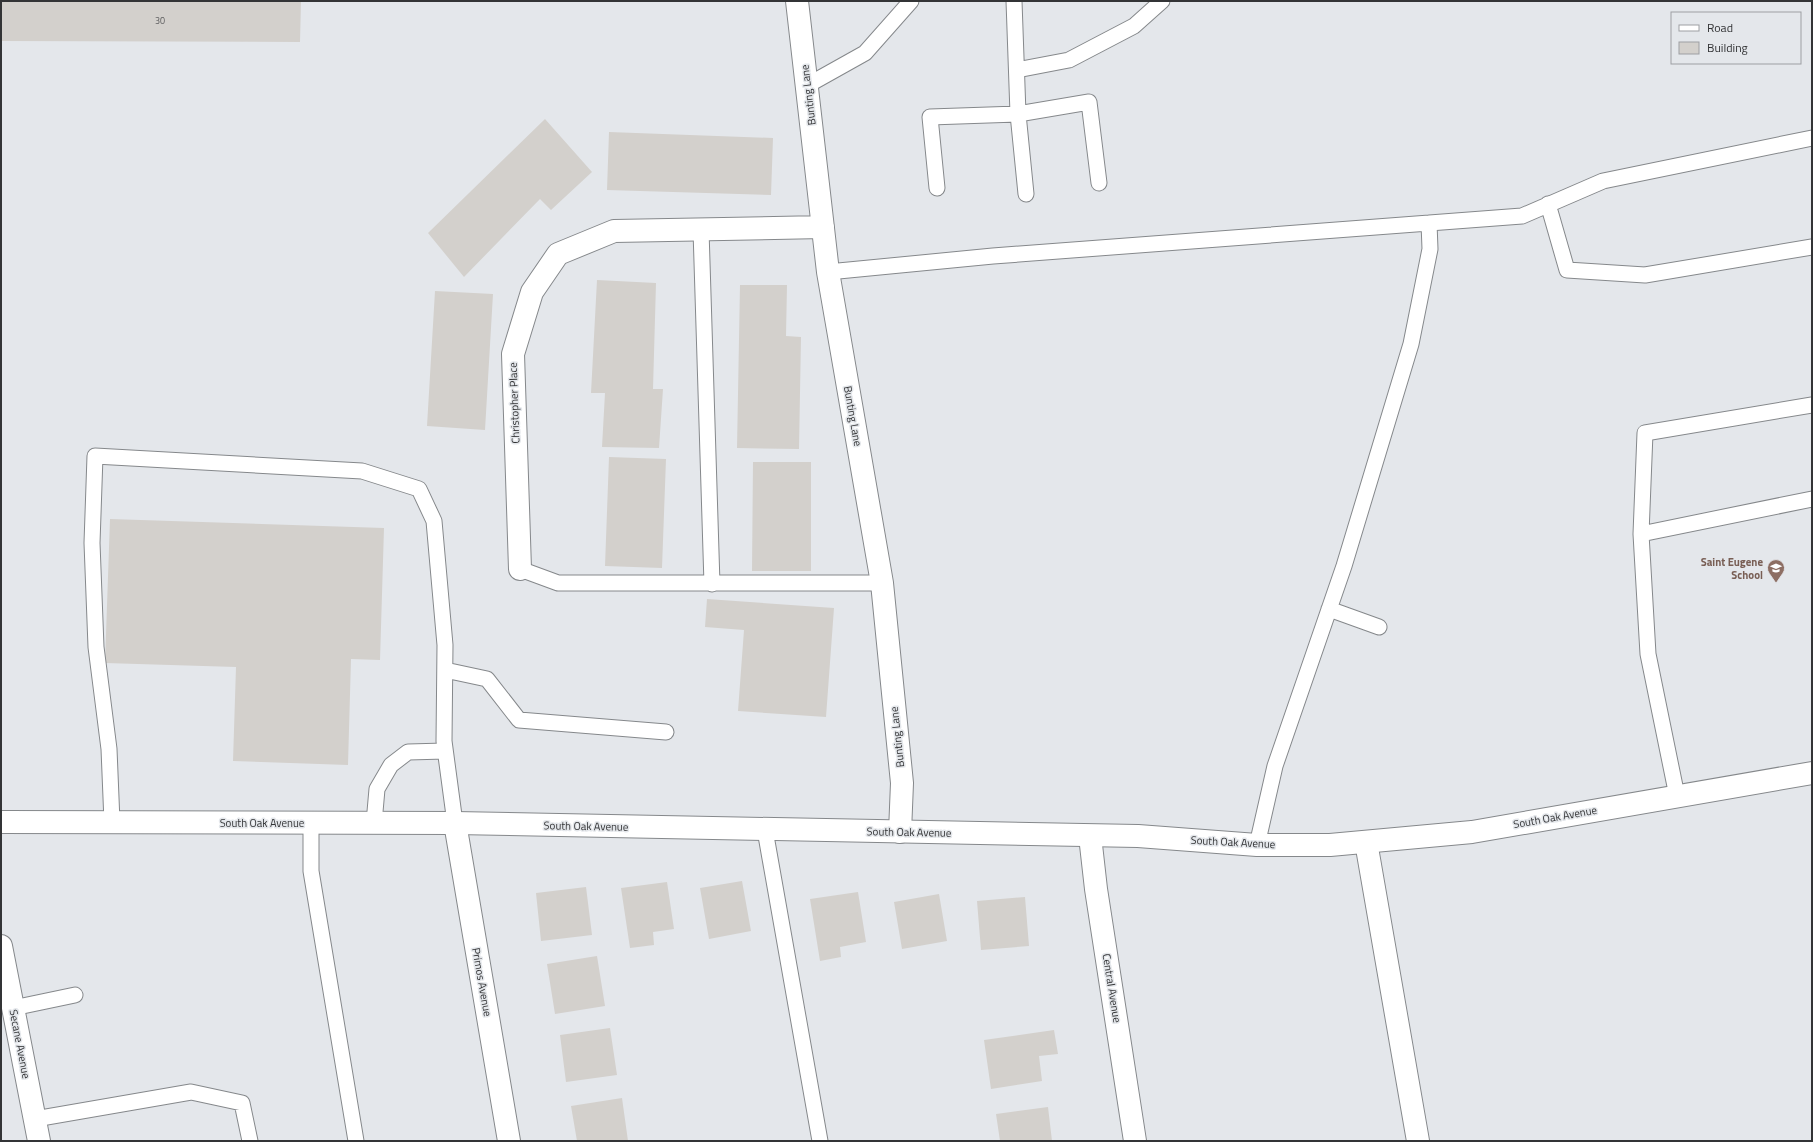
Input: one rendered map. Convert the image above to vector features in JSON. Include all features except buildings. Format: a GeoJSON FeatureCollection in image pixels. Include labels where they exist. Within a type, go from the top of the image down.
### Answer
{"type":"FeatureCollection","features":[{"type":"Feature","properties":{"kind":"street","name":"Bunting Lane"},"geometry":{"type":"LineString","coordinates":[[797,1],[828,272],[882,583],[902,783],[900,832]]}},
{"type":"Feature","properties":{"kind":"street","name":"Christopher Place"},"geometry":{"type":"LineString","coordinates":[[520,569],[513,354],[532,292],[558,254],[614,231],[823,228]]}},
{"type":"Feature","properties":{"kind":"street","name":"South Oak Avenue"},"geometry":{"type":"LineString","coordinates":[[1,822],[455,823],[1138,836],[1257,845],[1330,845],[1472,832],[1812,773]]}},
{"type":"Feature","properties":{"kind":"street","name":"Primos Avenue"},"geometry":{"type":"LineString","coordinates":[[455,823],[509,1141]]}},
{"type":"Feature","properties":{"kind":"street","name":"Central Avenue"},"geometry":{"type":"LineString","coordinates":[[1090,836],[1096,889],[1135,1141]]}},
{"type":"Feature","properties":{"kind":"street"},"geometry":{"type":"LineString","coordinates":[[1366,842],[1418,1141]]}},
{"type":"Feature","properties":{"kind":"street","name":"Secane Avenue"},"geometry":{"type":"LineString","coordinates":[[1,946],[39,1141]]}},
{"type":"Feature","properties":{"kind":"lane"},"geometry":{"type":"LineString","coordinates":[[806,86],[865,53],[911,1]]}},
{"type":"Feature","properties":{"kind":"lane"},"geometry":{"type":"LineString","coordinates":[[1014,1],[1018,114],[1026,194]]}},
{"type":"Feature","properties":{"kind":"lane"},"geometry":{"type":"LineString","coordinates":[[1016,70],[1069,60],[1134,26],[1162,1]]}},
{"type":"Feature","properties":{"kind":"lane"},"geometry":{"type":"LineString","coordinates":[[937,188],[930,117],[1018,114],[1089,102],[1099,183]]}},
{"type":"Feature","properties":{"kind":"lane"},"geometry":{"type":"LineString","coordinates":[[828,272],[993,256],[1522,216],[1603,181],[1812,138]]}},
{"type":"Feature","properties":{"kind":"lane"},"geometry":{"type":"LineString","coordinates":[[1548,204],[1567,270],[1645,275],[1812,247]]}},
{"type":"Feature","properties":{"kind":"lane"},"geometry":{"type":"LineString","coordinates":[[1257,845],[1275,766],[1347,558],[1411,344],[1430,250],[1429,223]]}},
{"type":"Feature","properties":{"kind":"lane"},"geometry":{"type":"LineString","coordinates":[[701,230],[712,584]]}},
{"type":"Feature","properties":{"kind":"lane"},"geometry":{"type":"LineString","coordinates":[[1677,796],[1648,654],[1641,534],[1645,433],[1812,405]]}},
{"type":"Feature","properties":{"kind":"lane"},"geometry":{"type":"LineString","coordinates":[[112,822],[109,749],[96,647],[92,543],[95,456],[362,471],[419,489],[434,521],[445,645],[445,751],[455,823]]}},
{"type":"Feature","properties":{"kind":"lane"},"geometry":{"type":"LineString","coordinates":[[1641,534],[1812,499]]}},
{"type":"Feature","properties":{"kind":"lane"},"geometry":{"type":"LineString","coordinates":[[520,569],[558,583],[882,583]]}},
{"type":"Feature","properties":{"kind":"lane"},"geometry":{"type":"LineString","coordinates":[[1329,610],[1379,627]]}},
{"type":"Feature","properties":{"kind":"lane"},"geometry":{"type":"LineString","coordinates":[[445,670],[487,679],[519,720],[666,732]]}},
{"type":"Feature","properties":{"kind":"lane"},"geometry":{"type":"LineString","coordinates":[[374,823],[377,788],[391,765],[408,752],[445,751]]}},
{"type":"Feature","properties":{"kind":"lane"},"geometry":{"type":"LineString","coordinates":[[311,823],[311,871],[356,1141]]}},
{"type":"Feature","properties":{"kind":"lane"},"geometry":{"type":"LineString","coordinates":[[765,830],[820,1141]]}},
{"type":"Feature","properties":{"kind":"lane"},"geometry":{"type":"LineString","coordinates":[[13,1008],[75,995]]}},
{"type":"Feature","properties":{"kind":"lane"},"geometry":{"type":"LineString","coordinates":[[35,1119],[191,1092],[242,1103],[250,1141]]}},
{"type":"Feature","properties":{"kind":"place","name":"Saint Eugene School"},"geometry":{"type":"Point","coordinates":[1776,583]}}]}
